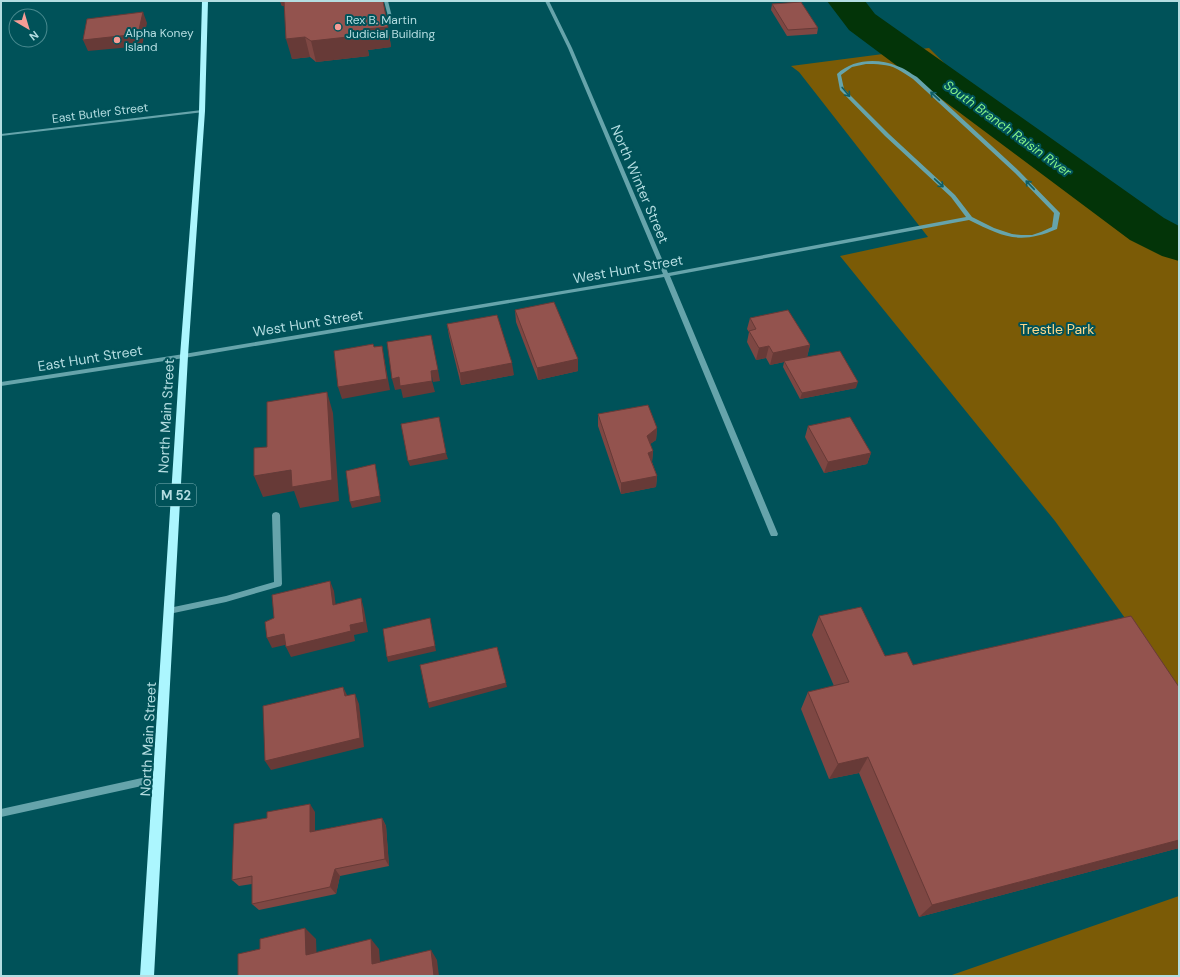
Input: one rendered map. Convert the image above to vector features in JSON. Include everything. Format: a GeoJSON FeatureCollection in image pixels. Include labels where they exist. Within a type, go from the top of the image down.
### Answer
{"type":"FeatureCollection","features":[{"type":"Feature","properties":{"kind":"main road","name":"North Main Street"},"geometry":{"type":"LineString","coordinates":[[147,976],[184,356],[202,111],[205,1]]}},
{"type":"Feature","properties":{"kind":"street"},"geometry":{"type":"LineString","coordinates":[[386,1],[391,20]]}},
{"type":"Feature","properties":{"kind":"street","name":"North Winter Street"},"geometry":{"type":"LineString","coordinates":[[548,1],[570,48],[774,534]]}},
{"type":"Feature","properties":{"kind":"street"},"geometry":{"type":"LineString","coordinates":[[881,63],[897,67],[915,78],[1017,172],[1057,213],[1055,228],[1040,236],[1016,237],[994,231],[970,218],[953,196],[887,135],[842,89],[839,75],[844,69],[860,64],[881,63]]}},
{"type":"Feature","properties":{"kind":"street","name":"East Butler Street"},"geometry":{"type":"LineString","coordinates":[[1,135],[202,111]]}},
{"type":"Feature","properties":{"kind":"street","name":"West Hunt Street"},"geometry":{"type":"LineString","coordinates":[[184,356],[666,275],[970,218]]}},
{"type":"Feature","properties":{"kind":"street","name":"East Hunt Street"},"geometry":{"type":"LineString","coordinates":[[1,384],[184,356]]}},
{"type":"Feature","properties":{"kind":"street"},"geometry":{"type":"LineString","coordinates":[[169,611],[226,599],[278,584],[276,515]]}},
{"type":"Feature","properties":{"kind":"street"},"geometry":{"type":"LineString","coordinates":[[1,813],[160,778]]}},
{"type":"Feature","properties":{"kind":"green space","name":"Trestle Park"},"geometry":{"type":"Polygon","coordinates":[[[929,48],[1087,205],[1179,256],[1179,693],[1055,521],[840,256],[928,237],[799,72],[791,66],[929,48]]]}},
{"type":"Feature","properties":{"kind":"green space"},"geometry":{"type":"Polygon","coordinates":[[[1179,896],[1179,976],[949,976],[1179,896]]]}},
{"type":"Feature","properties":{"kind":"building","name":"Rex B. Martin Judicial Building"},"geometry":{"type":"Polygon","coordinates":[[[284,1],[383,1],[388,27],[365,29],[366,35],[311,41],[305,37],[286,39],[284,1]]]}},
{"type":"Feature","properties":{"kind":"building"},"geometry":{"type":"Polygon","coordinates":[[[801,2],[818,28],[788,30],[772,4],[801,2]]]}},
{"type":"Feature","properties":{"kind":"building"},"geometry":{"type":"Polygon","coordinates":[[[143,12],[138,34],[83,40],[87,19],[143,12]]]}},
{"type":"Feature","properties":{"kind":"building"},"geometry":{"type":"Polygon","coordinates":[[[554,302],[578,359],[537,368],[515,310],[554,302]]]}},
{"type":"Feature","properties":{"kind":"building"},"geometry":{"type":"Polygon","coordinates":[[[788,310],[810,345],[773,353],[769,346],[759,348],[749,331],[756,329],[750,318],[788,310]]]}},
{"type":"Feature","properties":{"kind":"building"},"geometry":{"type":"Polygon","coordinates":[[[497,315],[512,363],[460,373],[447,324],[497,315]]]}},
{"type":"Feature","properties":{"kind":"building"},"geometry":{"type":"Polygon","coordinates":[[[431,335],[438,370],[431,371],[432,381],[400,386],[399,377],[392,379],[387,342],[431,335]]]}},
{"type":"Feature","properties":{"kind":"building"},"geometry":{"type":"Polygon","coordinates":[[[373,344],[374,347],[382,346],[387,379],[338,387],[334,351],[373,344]]]}},
{"type":"Feature","properties":{"kind":"building"},"geometry":{"type":"Polygon","coordinates":[[[840,351],[858,382],[802,393],[784,361],[840,351]]]}},
{"type":"Feature","properties":{"kind":"building"},"geometry":{"type":"Polygon","coordinates":[[[327,392],[332,480],[292,487],[291,470],[254,476],[254,448],[267,447],[267,402],[327,392]]]}},
{"type":"Feature","properties":{"kind":"building"},"geometry":{"type":"Polygon","coordinates":[[[648,405],[657,428],[647,436],[653,451],[648,453],[657,476],[621,483],[598,414],[648,405]]]}},
{"type":"Feature","properties":{"kind":"building"},"geometry":{"type":"Polygon","coordinates":[[[439,417],[446,453],[408,461],[401,424],[439,417]]]}},
{"type":"Feature","properties":{"kind":"building"},"geometry":{"type":"Polygon","coordinates":[[[850,417],[871,453],[828,462],[808,426],[850,417]]]}},
{"type":"Feature","properties":{"kind":"building"},"geometry":{"type":"Polygon","coordinates":[[[375,464],[380,496],[350,502],[346,471],[375,464]]]}},
{"type":"Feature","properties":{"kind":"building"},"geometry":{"type":"Polygon","coordinates":[[[330,581],[333,605],[361,598],[364,622],[350,625],[351,631],[286,647],[284,634],[267,638],[265,622],[274,618],[272,595],[330,581]]]}},
{"type":"Feature","properties":{"kind":"building"},"geometry":{"type":"Polygon","coordinates":[[[861,607],[885,656],[907,652],[913,665],[1131,616],[1179,687],[1179,840],[932,905],[868,757],[838,764],[808,692],[849,682],[819,616],[861,607]]]}},
{"type":"Feature","properties":{"kind":"building"},"geometry":{"type":"Polygon","coordinates":[[[430,618],[435,646],[387,657],[383,629],[430,618]]]}},
{"type":"Feature","properties":{"kind":"building"},"geometry":{"type":"Polygon","coordinates":[[[497,647],[506,683],[428,703],[420,665],[497,647]]]}},
{"type":"Feature","properties":{"kind":"building"},"geometry":{"type":"Polygon","coordinates":[[[343,687],[345,696],[355,694],[360,738],[265,761],[263,706],[343,687]]]}},
{"type":"Feature","properties":{"kind":"building"},"geometry":{"type":"Polygon","coordinates":[[[310,804],[310,832],[382,818],[385,859],[335,869],[330,887],[252,904],[252,876],[232,880],[234,824],[267,818],[267,812],[310,804]]]}},
{"type":"Feature","properties":{"kind":"building"},"geometry":{"type":"Polygon","coordinates":[[[305,928],[306,955],[371,939],[372,964],[431,950],[434,976],[238,976],[238,954],[260,949],[260,939],[305,928]]]}},
{"type":"Feature","properties":{"kind":"waterway","name":"South Branch Raisin River"},"geometry":{"type":"LineString","coordinates":[[845,1],[862,22],[1147,229],[1179,245]]}},
{"type":"Feature","properties":{"kind":"place","name":"Rex B. Martin Judicial Building"},"geometry":{"type":"Point","coordinates":[338,27]}},
{"type":"Feature","properties":{"kind":"place","name":"Alpha Koney Island"},"geometry":{"type":"Point","coordinates":[117,40]}}]}
